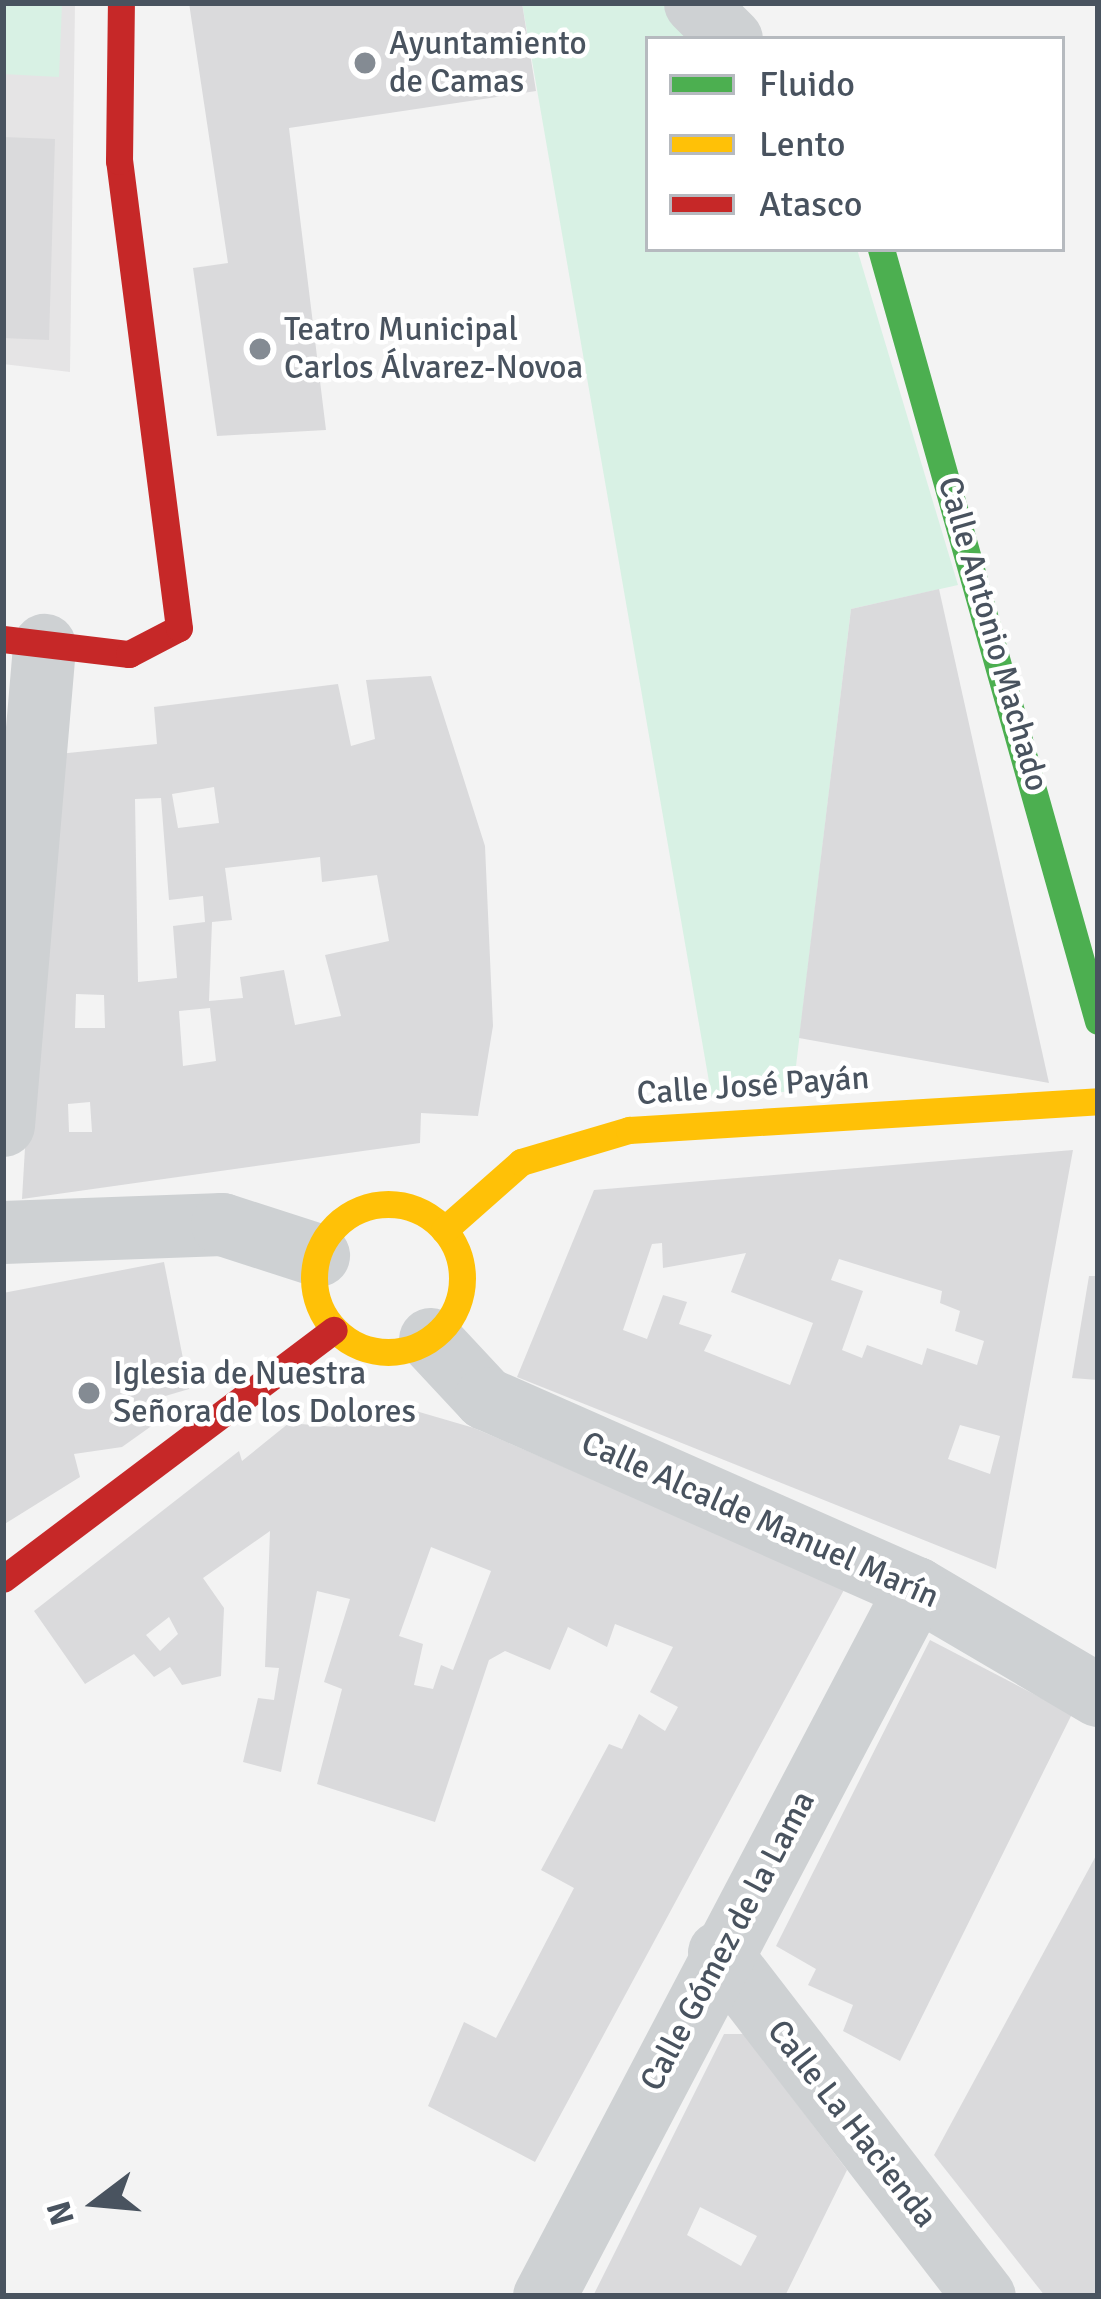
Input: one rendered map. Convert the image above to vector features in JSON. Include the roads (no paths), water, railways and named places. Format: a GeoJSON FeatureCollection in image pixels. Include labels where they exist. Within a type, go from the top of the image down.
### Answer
{"type":"FeatureCollection","features":[{"type":"Feature","properties":{"kind":"street"},"geometry":{"type":"LineString","coordinates":[[3,1125],[23,642],[129,654],[179,628],[119,161],[121,3]]}},
{"type":"Feature","properties":{"kind":"street"},"geometry":{"type":"LineString","coordinates":[[694,3],[728,36]]}},
{"type":"Feature","properties":{"kind":"street","name":"Calle Antonio Machado"},"geometry":{"type":"LineString","coordinates":[[882,252],[1098,1021]]}},
{"type":"Feature","properties":{"kind":"street","name":"Calle José Payán"},"geometry":{"type":"LineString","coordinates":[[444,1230],[521,1162],[629,1130],[1098,1101]]}},
{"type":"Feature","properties":{"kind":"street"},"geometry":{"type":"LineString","coordinates":[[385,1204],[444,1230],[462,1288],[430,1339],[391,1353],[334,1330],[316,1294],[318,1255],[344,1219],[385,1204]]}},
{"type":"Feature","properties":{"kind":"street"},"geometry":{"type":"LineString","coordinates":[[3,1232],[222,1224],[318,1255]]}},
{"type":"Feature","properties":{"kind":"street"},"geometry":{"type":"LineString","coordinates":[[3,1579],[334,1330]]}},
{"type":"Feature","properties":{"kind":"street","name":"Calle Alcalde Manuel Marín"},"geometry":{"type":"LineString","coordinates":[[430,1339],[485,1398],[916,1588],[1098,1695]]}},
{"type":"Feature","properties":{"kind":"street","name":"Calle Gómez de la Lama"},"geometry":{"type":"LineString","coordinates":[[544,2296],[719,1952],[916,1588]]}},
{"type":"Feature","properties":{"kind":"street","name":"Calle La Hacienda"},"geometry":{"type":"LineString","coordinates":[[719,1952],[984,2296]]}},
{"type":"Feature","properties":{"kind":"place","name":"Ayuntamiento de Camas"},"geometry":{"type":"Point","coordinates":[365,63]}},
{"type":"Feature","properties":{"kind":"place","name":"Teatro Municipal Carlos Álvarez-Novoa"},"geometry":{"type":"Point","coordinates":[260,349]}},
{"type":"Feature","properties":{"kind":"place","name":"Iglesia de Nuestra Señora de los Dolores"},"geometry":{"type":"Point","coordinates":[89,1393]}}]}
